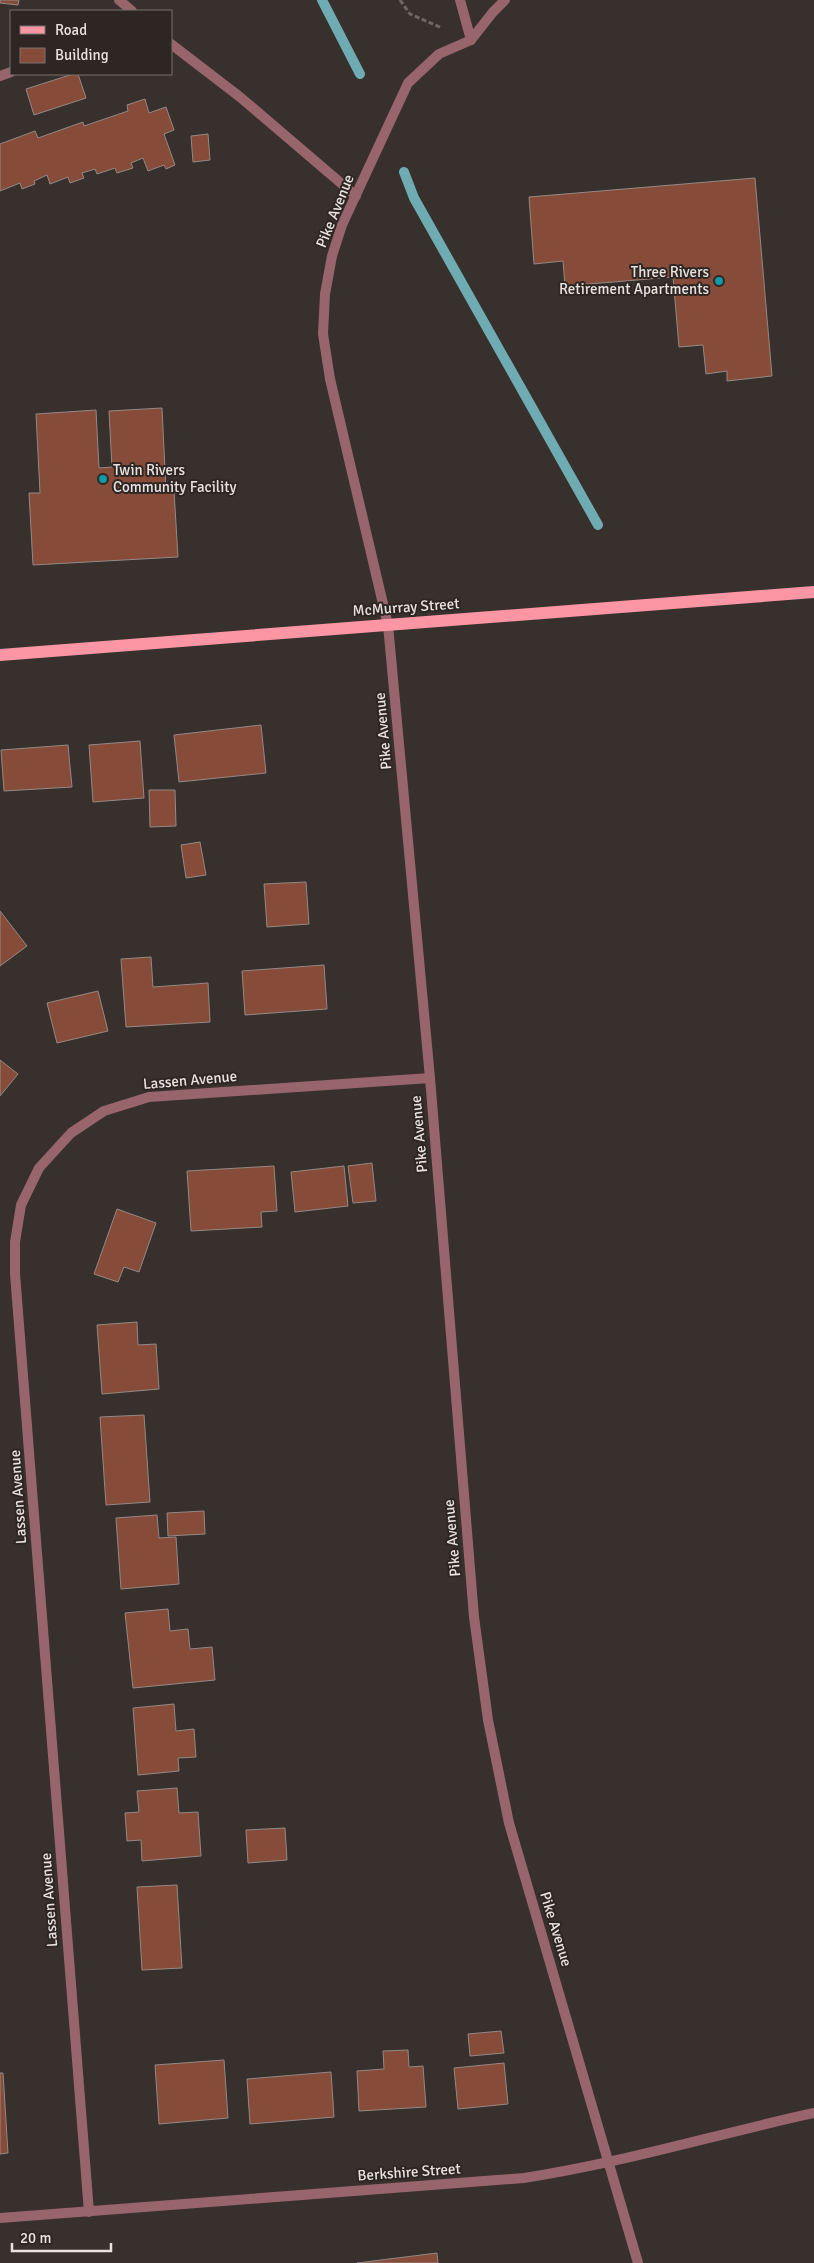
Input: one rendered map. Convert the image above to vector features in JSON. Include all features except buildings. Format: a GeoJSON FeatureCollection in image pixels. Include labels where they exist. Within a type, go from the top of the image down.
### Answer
{"type":"FeatureCollection","features":[{"type":"Feature","properties":{"kind":"main road","name":"McMurray Street"},"geometry":{"type":"LineString","coordinates":[[0,655],[814,592]]}},
{"type":"Feature","properties":{"kind":"street"},"geometry":{"type":"LineString","coordinates":[[120,0],[131,10]]}},
{"type":"Feature","properties":{"kind":"street"},"geometry":{"type":"LineString","coordinates":[[460,0],[470,40]]}},
{"type":"Feature","properties":{"kind":"street"},"geometry":{"type":"LineString","coordinates":[[470,40],[505,0]]}},
{"type":"Feature","properties":{"kind":"street","name":"Pike Avenue"},"geometry":{"type":"LineString","coordinates":[[470,40],[439,54],[408,82],[342,225],[332,256],[325,294],[323,334],[330,378],[388,625],[430,1078],[474,1617],[488,1720],[509,1823],[638,2263]]}},
{"type":"Feature","properties":{"kind":"street"},"geometry":{"type":"LineString","coordinates":[[172,45],[240,97],[356,196]]}},
{"type":"Feature","properties":{"kind":"street","name":"Lassen Avenue"},"geometry":{"type":"LineString","coordinates":[[89,2212],[15,1274],[14,1242],[21,1205],[39,1168],[71,1133],[104,1111],[149,1097],[430,1078]]}},
{"type":"Feature","properties":{"kind":"street","name":"Berkshire Street"},"geometry":{"type":"LineString","coordinates":[[0,2218],[524,2178],[610,2163],[733,2130],[814,2113]]}},
{"type":"Feature","properties":{"kind":"path"},"geometry":{"type":"LineString","coordinates":[[400,0],[410,14],[470,40]]}},
{"type":"Feature","properties":{"kind":"waterway"},"geometry":{"type":"LineString","coordinates":[[322,0],[360,74]]}},
{"type":"Feature","properties":{"kind":"waterway"},"geometry":{"type":"LineString","coordinates":[[404,172],[414,198],[598,525]]}},
{"type":"Feature","properties":{"kind":"place","name":"Three Rivers Retirement Apartments"},"geometry":{"type":"Point","coordinates":[719,281]}},
{"type":"Feature","properties":{"kind":"place","name":"Twin Rivers Community Facility"},"geometry":{"type":"Point","coordinates":[103,479]}}]}
